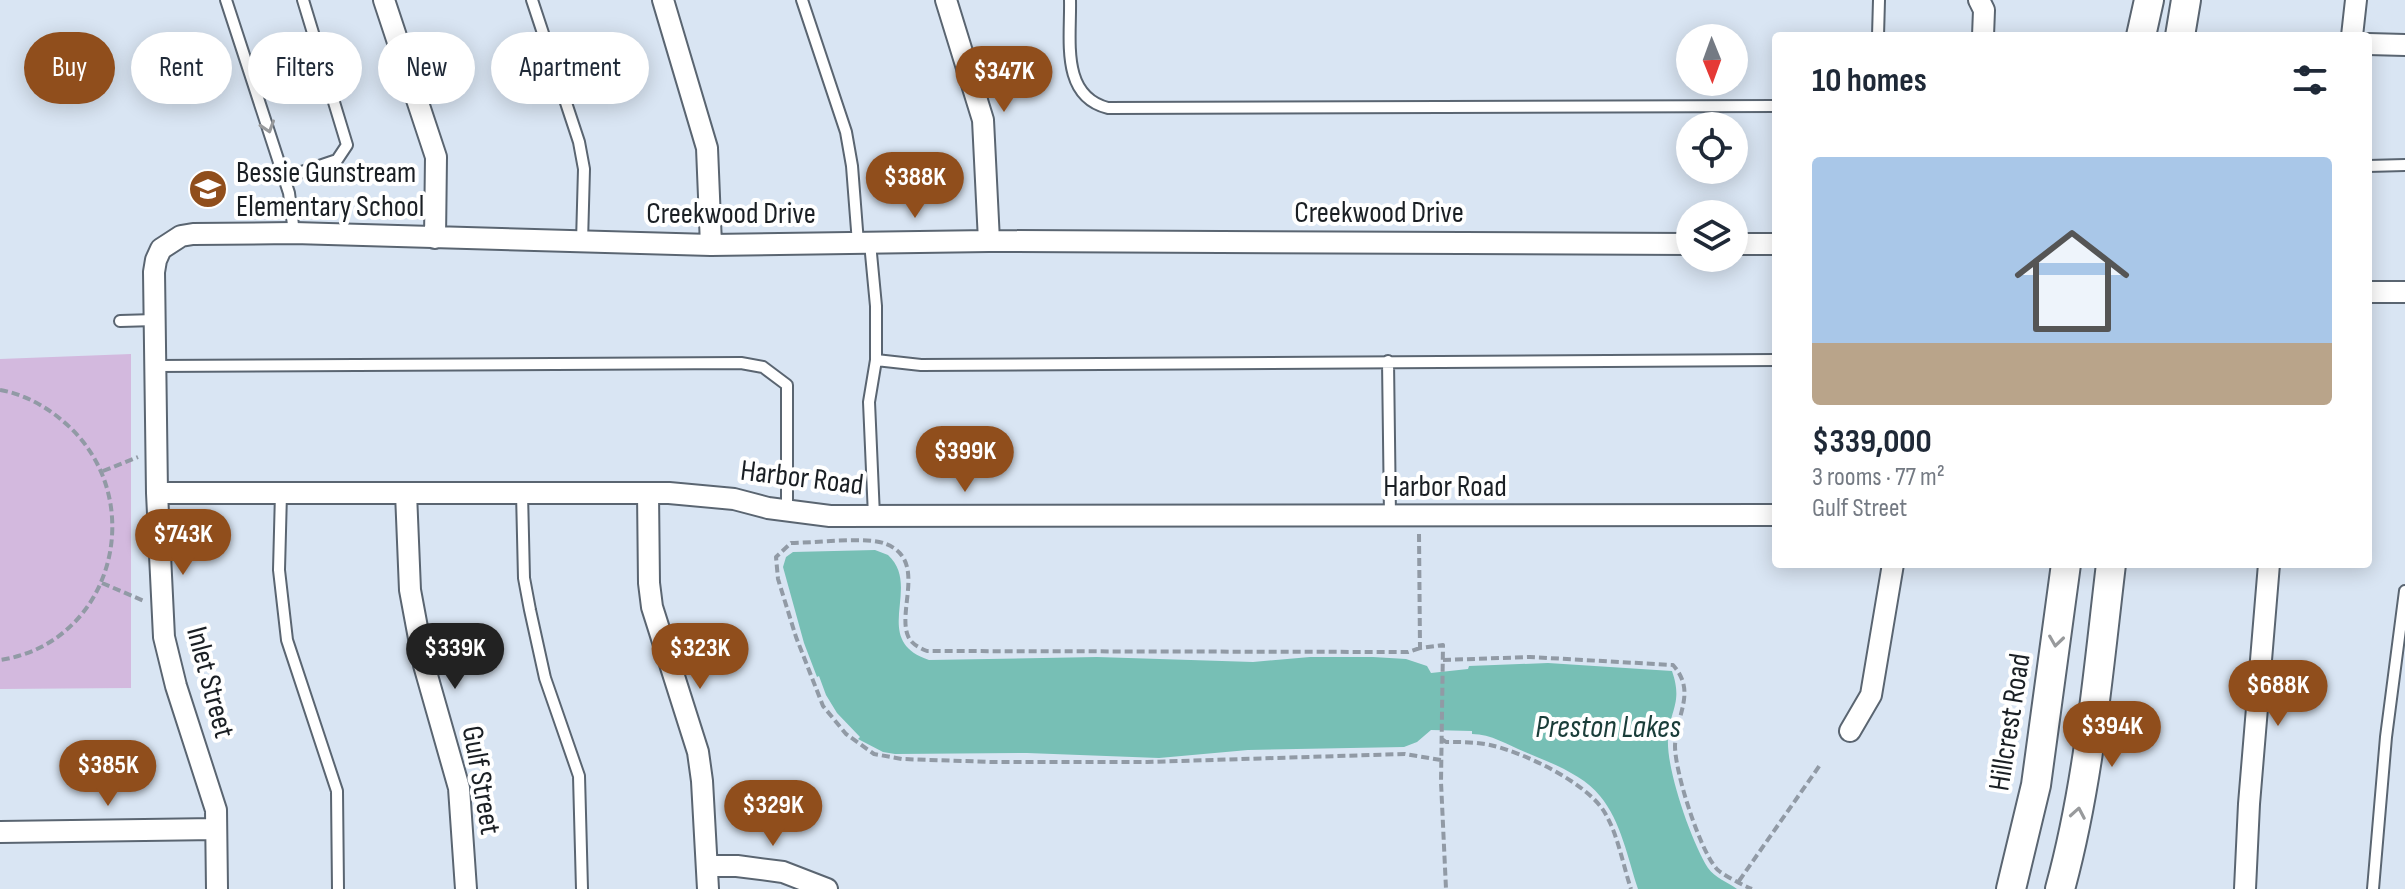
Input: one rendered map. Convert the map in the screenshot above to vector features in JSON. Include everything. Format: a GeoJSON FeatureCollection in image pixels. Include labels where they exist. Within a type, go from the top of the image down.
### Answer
{"type":"FeatureCollection","features":[{"type":"Feature","properties":{"kind":"main road"},"geometry":{"type":"LineString","coordinates":[[2142,32],[2149,0]]}},
{"type":"Feature","properties":{"kind":"main road"},"geometry":{"type":"LineString","coordinates":[[2181,32],[2186,0]]}},
{"type":"Feature","properties":{"kind":"main road","name":"Hillcrest Road"},"geometry":{"type":"LineString","coordinates":[[2011,889],[2036,785],[2065,568]]}},
{"type":"Feature","properties":{"kind":"main road"},"geometry":{"type":"LineString","coordinates":[[2060,889],[2077,823],[2110,568]]}},
{"type":"Feature","properties":{"kind":"street"},"geometry":{"type":"LineString","coordinates":[[384,0],[436,157],[435,238]]}},
{"type":"Feature","properties":{"kind":"street"},"geometry":{"type":"LineString","coordinates":[[663,0],[707,148],[711,245]]}},
{"type":"Feature","properties":{"kind":"street"},"geometry":{"type":"LineString","coordinates":[[946,0],[983,120],[989,241]]}},
{"type":"Feature","properties":{"kind":"street"},"geometry":{"type":"LineString","coordinates":[[1979,0],[1984,10],[1983,32]]}},
{"type":"Feature","properties":{"kind":"street"},"geometry":{"type":"LineString","coordinates":[[2352,32],[2356,0]]}},
{"type":"Feature","properties":{"kind":"street"},"geometry":{"type":"LineString","coordinates":[[2372,44],[2405,45]]}},
{"type":"Feature","properties":{"kind":"street","name":"Creekwood Drive"},"geometry":{"type":"LineString","coordinates":[[161,249],[181,236],[294,233],[711,245],[989,241],[1676,244]]}},
{"type":"Feature","properties":{"kind":"street"},"geometry":{"type":"LineString","coordinates":[[1748,244],[1772,244]]}},
{"type":"Feature","properties":{"kind":"street","name":"Inlet Street"},"geometry":{"type":"LineString","coordinates":[[161,249],[154,272],[157,493],[164,637],[176,686],[216,810],[217,889]]}},
{"type":"Feature","properties":{"kind":"street"},"geometry":{"type":"LineString","coordinates":[[2372,292],[2405,292]]}},
{"type":"Feature","properties":{"kind":"street","name":"Harbor Road"},"geometry":{"type":"LineString","coordinates":[[157,493],[699,494],[830,516],[1772,515]]}},
{"type":"Feature","properties":{"kind":"street","name":"Gulf Street"},"geometry":{"type":"LineString","coordinates":[[406,493],[410,590],[424,665],[459,788],[466,889]]}},
{"type":"Feature","properties":{"kind":"street"},"geometry":{"type":"LineString","coordinates":[[648,493],[652,607],[698,752],[708,889]]}},
{"type":"Feature","properties":{"kind":"street"},"geometry":{"type":"LineString","coordinates":[[1850,731],[1871,695],[1892,568]]}},
{"type":"Feature","properties":{"kind":"street"},"geometry":{"type":"LineString","coordinates":[[2245,889],[2269,568]]}},
{"type":"Feature","properties":{"kind":"street"},"geometry":{"type":"LineString","coordinates":[[0,832],[216,829]]}},
{"type":"Feature","properties":{"kind":"street"},"geometry":{"type":"LineString","coordinates":[[708,866],[783,872],[827,889]]}},
{"type":"Feature","properties":{"kind":"lane"},"geometry":{"type":"LineString","coordinates":[[226,0],[289,193],[294,233]]}},
{"type":"Feature","properties":{"kind":"lane"},"geometry":{"type":"LineString","coordinates":[[284,178],[337,160],[347,145],[303,0]]}},
{"type":"Feature","properties":{"kind":"lane"},"geometry":{"type":"LineString","coordinates":[[532,0],[579,142],[584,169],[582,242]]}},
{"type":"Feature","properties":{"kind":"lane"},"geometry":{"type":"LineString","coordinates":[[802,0],[846,132],[876,306],[876,360],[869,402],[874,516]]}},
{"type":"Feature","properties":{"kind":"lane"},"geometry":{"type":"LineString","coordinates":[[1070,0],[1072,75],[1093,104],[1108,108],[1772,106]]}},
{"type":"Feature","properties":{"kind":"lane"},"geometry":{"type":"LineString","coordinates":[[1878,32],[1879,0]]}},
{"type":"Feature","properties":{"kind":"lane"},"geometry":{"type":"LineString","coordinates":[[2372,166],[2405,165]]}},
{"type":"Feature","properties":{"kind":"lane"},"geometry":{"type":"LineString","coordinates":[[120,321],[155,320]]}},
{"type":"Feature","properties":{"kind":"lane"},"geometry":{"type":"LineString","coordinates":[[876,360],[921,365],[1772,360]]}},
{"type":"Feature","properties":{"kind":"lane"},"geometry":{"type":"LineString","coordinates":[[1388,361],[1390,516]]}},
{"type":"Feature","properties":{"kind":"lane"},"geometry":{"type":"LineString","coordinates":[[155,366],[741,363],[763,367],[787,385],[787,511]]}},
{"type":"Feature","properties":{"kind":"lane"},"geometry":{"type":"LineString","coordinates":[[281,493],[279,570],[287,640],[337,791],[338,889]]}},
{"type":"Feature","properties":{"kind":"lane"},"geometry":{"type":"LineString","coordinates":[[522,493],[524,578],[530,610],[545,678],[579,776],[582,889]]}},
{"type":"Feature","properties":{"kind":"lane"},"geometry":{"type":"LineString","coordinates":[[2373,889],[2386,737],[2405,591]]}},
{"type":"Feature","properties":{"kind":"path"},"geometry":{"type":"LineString","coordinates":[[0,390],[47,407],[81,437],[103,471],[114,519],[109,564],[89,605],[58,637],[18,658],[0,660]]}},
{"type":"Feature","properties":{"kind":"path"},"geometry":{"type":"LineString","coordinates":[[103,471],[157,449]]}},
{"type":"Feature","properties":{"kind":"path"},"geometry":{"type":"LineString","coordinates":[[1419,516],[1420,648]]}},
{"type":"Feature","properties":{"kind":"path"},"geometry":{"type":"LineString","coordinates":[[1441,760],[1405,754],[1147,762],[993,762],[902,759],[874,754],[846,734],[823,706],[796,637],[778,579],[776,557],[791,543],[879,542],[897,550],[907,568],[907,635],[916,646],[927,651],[1408,652],[1443,645],[1441,760],[1446,889]]}},
{"type":"Feature","properties":{"kind":"path"},"geometry":{"type":"LineString","coordinates":[[102,583],[163,608]]}},
{"type":"Feature","properties":{"kind":"path"},"geometry":{"type":"LineString","coordinates":[[1443,660],[1530,657],[1673,665],[1686,686],[1675,749],[1693,819],[1714,867],[1752,889]]}},
{"type":"Feature","properties":{"kind":"path"},"geometry":{"type":"LineString","coordinates":[[1441,735],[1446,742],[1491,745],[1522,757],[1563,776],[1593,796],[1606,814],[1631,889]]}},
{"type":"Feature","properties":{"kind":"path"},"geometry":{"type":"LineString","coordinates":[[1738,881],[1820,765]]}},
{"type":"Feature","properties":{"kind":"shaded area"},"geometry":{"type":"Polygon","coordinates":[[[131,354],[131,688],[0,689],[0,359],[131,354]]]}},
{"type":"Feature","properties":{"kind":"water","name":"Preston Lakes"},"geometry":{"type":"Polygon","coordinates":[[[875,550],[888,555],[897,568],[901,582],[899,626],[902,640],[911,651],[929,660],[1097,657],[1253,662],[1310,657],[1373,657],[1406,659],[1427,666],[1431,673],[1468,669],[1469,666],[1548,663],[1672,671],[1676,699],[1669,728],[1668,751],[1681,804],[1694,841],[1708,868],[1737,889],[1638,889],[1619,829],[1593,788],[1555,765],[1493,738],[1472,734],[1472,731],[1431,730],[1417,742],[1404,747],[1248,750],[1159,758],[883,752],[858,739],[860,737],[837,713],[826,695],[804,643],[783,567],[786,557],[793,552],[875,550]]]}},
{"type":"Feature","properties":{"kind":"place","name":"Bessie Gunstream Elementary School"},"geometry":{"type":"Point","coordinates":[208,189]}}]}
